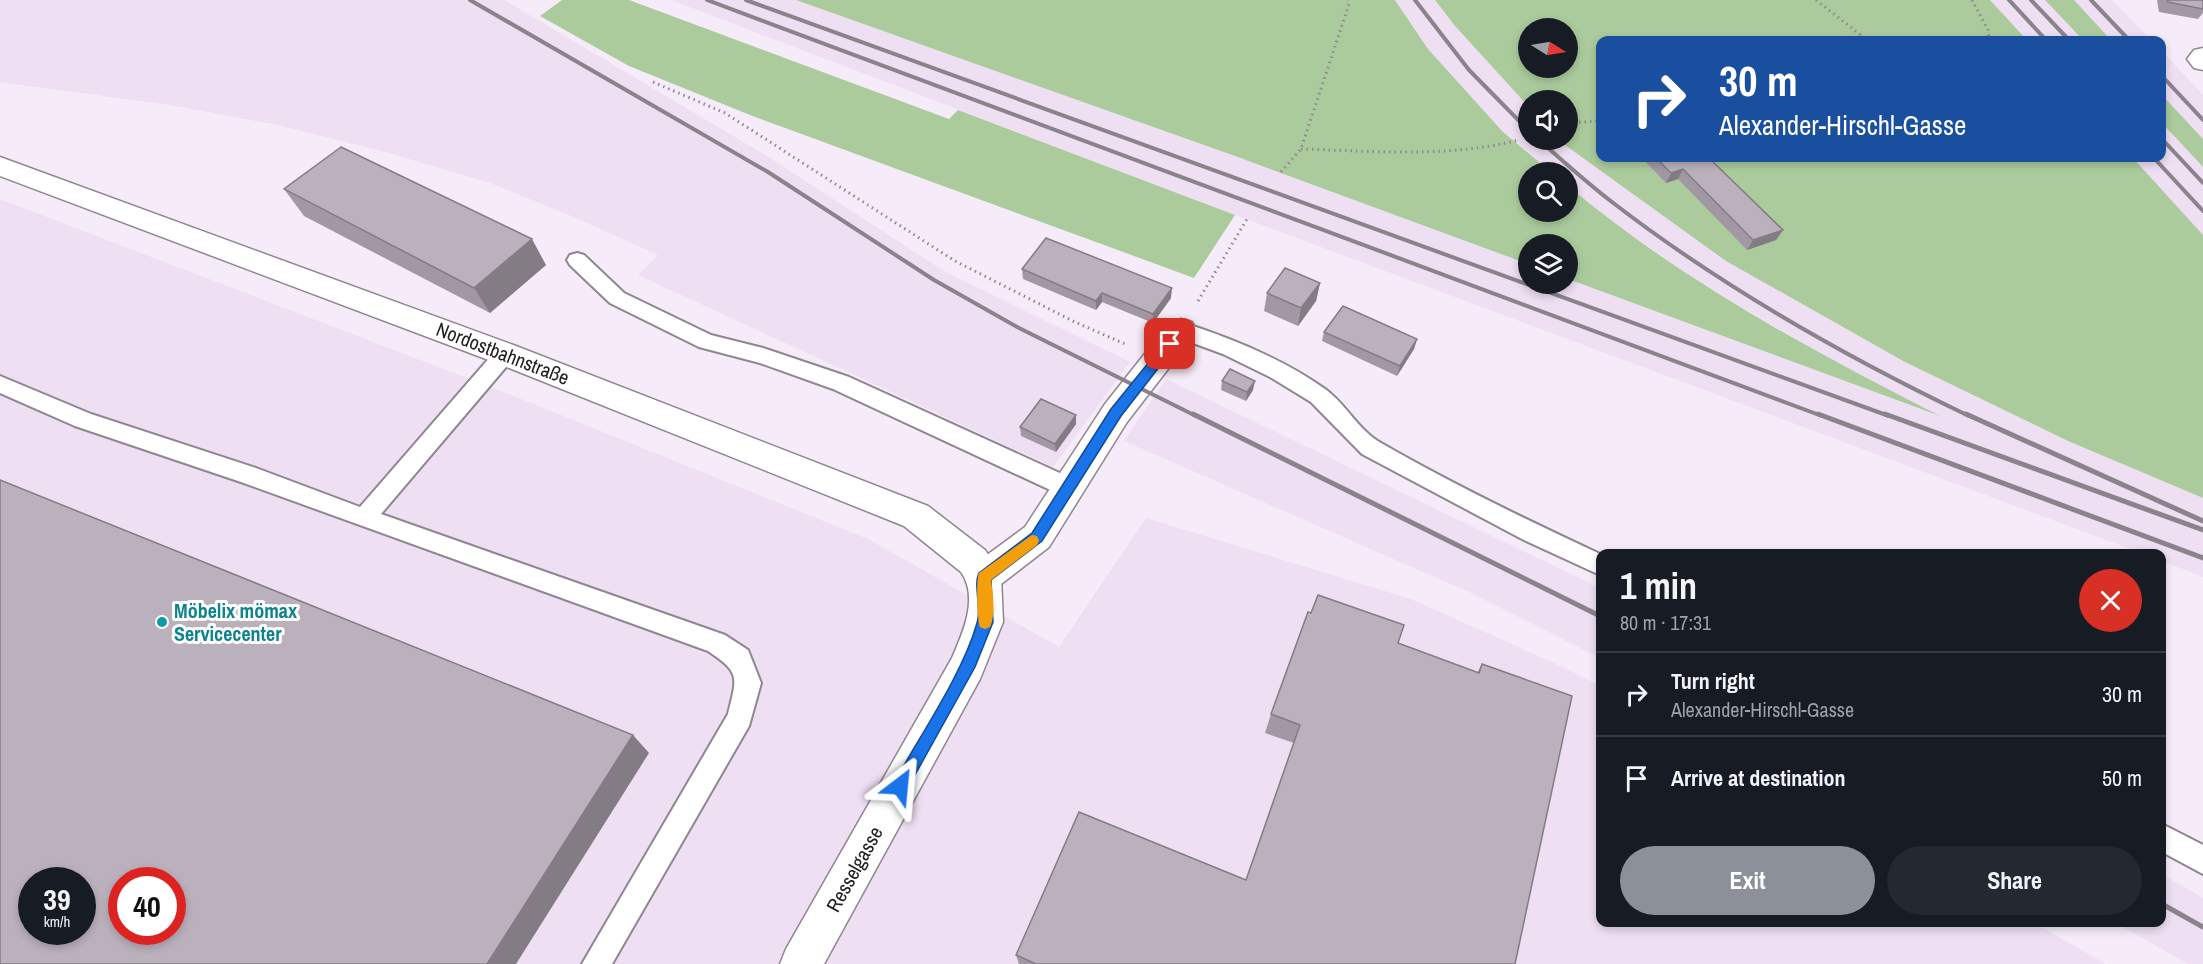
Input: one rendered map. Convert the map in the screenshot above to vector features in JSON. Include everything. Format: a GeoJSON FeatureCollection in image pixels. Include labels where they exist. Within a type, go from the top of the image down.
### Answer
{"type":"FeatureCollection","features":[{"type":"Feature","properties":{"kind":"street"},"geometry":{"type":"LineString","coordinates":[[2203,56],[2200,59],[2203,62]]}},
{"type":"Feature","properties":{"kind":"street","name":"Nordostbahnstraße"},"geometry":{"type":"LineString","coordinates":[[0,166],[506,354],[916,516],[973,561],[984,577]]}},
{"type":"Feature","properties":{"kind":"street"},"geometry":{"type":"LineString","coordinates":[[984,577],[1037,537],[1116,413],[1181,330]]}},
{"type":"Feature","properties":{"kind":"street","name":"Resselgasse"},"geometry":{"type":"LineString","coordinates":[[801,964],[967,667],[985,622],[984,577]]}},
{"type":"Feature","properties":{"kind":"lane"},"geometry":{"type":"LineString","coordinates":[[577,260],[616,298],[706,341],[763,356],[841,383],[1067,487]]}},
{"type":"Feature","properties":{"kind":"lane"},"geometry":{"type":"LineString","coordinates":[[1181,330],[1230,348],[1277,371],[1318,396],[1370,448],[1530,532],[1596,563]]}},
{"type":"Feature","properties":{"kind":"lane"},"geometry":{"type":"LineString","coordinates":[[364,518],[506,354]]}},
{"type":"Feature","properties":{"kind":"lane"},"geometry":{"type":"LineString","coordinates":[[0,384],[82,420],[248,475],[716,643],[739,658],[748,683],[740,718],[596,964]]}},
{"type":"Feature","properties":{"kind":"lane"},"geometry":{"type":"LineString","coordinates":[[2166,839],[2203,860]]}},
{"type":"Feature","properties":{"kind":"path"},"geometry":{"type":"LineString","coordinates":[[1281,172],[1301,149],[1349,4],[1348,0]]}},
{"type":"Feature","properties":{"kind":"path"},"geometry":{"type":"LineString","coordinates":[[1816,0],[1862,36]]}},
{"type":"Feature","properties":{"kind":"path"},"geometry":{"type":"LineString","coordinates":[[1972,0],[1988,30],[1989,36]]}},
{"type":"Feature","properties":{"kind":"path"},"geometry":{"type":"LineString","coordinates":[[653,82],[725,113],[955,261],[1075,322],[1159,358]]}},
{"type":"Feature","properties":{"kind":"path"},"geometry":{"type":"LineString","coordinates":[[1578,120],[1596,121]]}},
{"type":"Feature","properties":{"kind":"path"},"geometry":{"type":"LineString","coordinates":[[1301,149],[1458,152],[1492,148],[1518,140]]}},
{"type":"Feature","properties":{"kind":"path"},"geometry":{"type":"LineString","coordinates":[[1181,330],[1247,219]]}},
{"type":"Feature","properties":{"kind":"shaded area"},"geometry":{"type":"Polygon","coordinates":[[[0,0],[504,0],[767,156],[944,271],[1130,362],[1053,467],[638,275],[658,255],[490,183],[382,151],[278,125],[170,105],[0,82],[0,0]]]}},
{"type":"Feature","properties":{"kind":"shaded area"},"geometry":{"type":"Polygon","coordinates":[[[671,0],[796,0],[1235,156],[1518,260],[1518,294],[1578,294],[1578,283],[1934,414],[1847,368],[1710,289],[1600,214],[1578,195],[1578,162],[1539,162],[1525,150],[1573,150],[1905,362],[2068,441],[2203,498],[2203,577],[2166,563],[2166,549],[2130,549],[1235,215],[671,0]]]}},
{"type":"Feature","properties":{"kind":"shaded area"},"geometry":{"type":"Polygon","coordinates":[[[1395,0],[1435,0],[1455,26],[1518,95],[1518,144],[1503,132],[1428,49],[1395,0]]]}},
{"type":"Feature","properties":{"kind":"shaded area"},"geometry":{"type":"Polygon","coordinates":[[[1990,0],[2045,0],[2079,36],[2023,36],[1990,0]]]}},
{"type":"Feature","properties":{"kind":"shaded area"},"geometry":{"type":"Polygon","coordinates":[[[2074,0],[2112,0],[2147,36],[2107,36],[2074,0]]]}},
{"type":"Feature","properties":{"kind":"shaded area"},"geometry":{"type":"Polygon","coordinates":[[[2166,55],[2203,95],[2203,139],[2166,99],[2166,55]]]}},
{"type":"Feature","properties":{"kind":"shaded area"},"geometry":{"type":"Polygon","coordinates":[[[2166,127],[2203,167],[2203,235],[2137,162],[2166,162],[2166,127]]]}},
{"type":"Feature","properties":{"kind":"shaded area"},"geometry":{"type":"Polygon","coordinates":[[[0,199],[514,396],[868,539],[1059,647],[1146,518],[1411,599],[1565,668],[1596,684],[1596,927],[2041,927],[2106,964],[0,964],[0,199]]]}},
{"type":"Feature","properties":{"kind":"shaded area"},"geometry":{"type":"Polygon","coordinates":[[[1166,379],[1596,586],[1596,656],[1469,592],[1124,441],[1166,379]]]}},
{"type":"Feature","properties":{"kind":"shaded area"},"geometry":{"type":"Polygon","coordinates":[[[2166,876],[2203,898],[2203,964],[2188,964],[2123,927],[2166,927],[2166,876]]]}},
{"type":"Feature","properties":{"kind":"green space"},"geometry":{"type":"Polygon","coordinates":[[[562,0],[629,0],[949,119],[958,110],[1235,215],[1194,278],[750,115],[629,66],[540,16],[562,0]]]}},
{"type":"Feature","properties":{"kind":"green space"},"geometry":{"type":"Polygon","coordinates":[[[796,0],[1395,0],[1428,49],[1503,132],[1518,144],[1518,150],[1525,150],[1539,162],[1518,162],[1518,222],[1578,222],[1578,194],[1655,252],[1748,312],[1940,416],[1578,283],[1578,234],[1518,234],[1518,260],[1235,156],[796,0]]]}},
{"type":"Feature","properties":{"kind":"green space"},"geometry":{"type":"Polygon","coordinates":[[[1435,0],[1990,0],[2023,36],[1596,36],[1596,162],[2137,162],[2203,235],[2203,498],[2068,441],[1905,362],[1726,261],[1572,150],[1578,150],[1578,90],[1518,90],[1518,95],[1455,26],[1435,0]]]}},
{"type":"Feature","properties":{"kind":"green space"},"geometry":{"type":"Polygon","coordinates":[[[2045,0],[2074,0],[2107,36],[2079,36],[2045,0]]]}},
{"type":"Feature","properties":{"kind":"green space"},"geometry":{"type":"Polygon","coordinates":[[[2166,99],[2203,139],[2203,167],[2166,127],[2166,99]]]}},
{"type":"Feature","properties":{"kind":"building"},"geometry":{"type":"Polygon","coordinates":[[[2167,0],[2203,0],[2203,9],[2168,2],[2167,0]]]}},
{"type":"Feature","properties":{"kind":"building"},"geometry":{"type":"Polygon","coordinates":[[[341,147],[532,239],[474,288],[284,189],[341,147]]]}},
{"type":"Feature","properties":{"kind":"building"},"geometry":{"type":"Polygon","coordinates":[[[1660,162],[1713,162],[1783,230],[1753,240],[1683,169],[1671,173],[1660,162]]]}},
{"type":"Feature","properties":{"kind":"building"},"geometry":{"type":"Polygon","coordinates":[[[1046,238],[1172,288],[1153,314],[1102,293],[1096,301],[1022,269],[1046,238]]]}},
{"type":"Feature","properties":{"kind":"building"},"geometry":{"type":"Polygon","coordinates":[[[1285,268],[1320,283],[1301,308],[1267,293],[1285,268]]]}},
{"type":"Feature","properties":{"kind":"building"},"geometry":{"type":"Polygon","coordinates":[[[1343,306],[1417,339],[1400,366],[1324,332],[1343,306]]]}},
{"type":"Feature","properties":{"kind":"building"},"geometry":{"type":"Polygon","coordinates":[[[1230,369],[1255,381],[1247,392],[1222,381],[1230,369]]]}},
{"type":"Feature","properties":{"kind":"building"},"geometry":{"type":"Polygon","coordinates":[[[1041,399],[1076,415],[1055,444],[1020,427],[1041,399]]]}},
{"type":"Feature","properties":{"kind":"building","name":"Möbelix mömax Servicecenter"},"geometry":{"type":"Polygon","coordinates":[[[0,480],[633,735],[487,964],[0,964],[0,480]]]}},
{"type":"Feature","properties":{"kind":"building"},"geometry":{"type":"Polygon","coordinates":[[[1318,595],[1404,625],[1398,643],[1479,673],[1482,664],[1572,696],[1515,964],[1036,964],[1016,955],[1079,812],[1246,880],[1300,725],[1271,714],[1308,612],[1311,613],[1318,595]]]}},
{"type":"Feature","properties":{"kind":"railway"},"geometry":{"type":"LineString","coordinates":[[470,0],[768,172],[934,280],[1019,328],[1196,416]]}},
{"type":"Feature","properties":{"kind":"railway"},"geometry":{"type":"LineString","coordinates":[[707,0],[1822,416]]}},
{"type":"Feature","properties":{"kind":"railway"},"geometry":{"type":"LineString","coordinates":[[746,0],[1889,416]]}},
{"type":"Feature","properties":{"kind":"railway"},"geometry":{"type":"LineString","coordinates":[[1415,0],[1469,70],[1518,120]]}},
{"type":"Feature","properties":{"kind":"railway"},"geometry":{"type":"LineString","coordinates":[[2009,0],[2042,36]]}},
{"type":"Feature","properties":{"kind":"railway"},"geometry":{"type":"LineString","coordinates":[[2031,0],[2065,36]]}},
{"type":"Feature","properties":{"kind":"railway"},"geometry":{"type":"LineString","coordinates":[[2091,0],[2125,36]]}},
{"type":"Feature","properties":{"kind":"railway"},"geometry":{"type":"LineString","coordinates":[[2166,80],[2203,120]]}},
{"type":"Feature","properties":{"kind":"railway"},"geometry":{"type":"LineString","coordinates":[[2166,143],[2203,183]]}},
{"type":"Feature","properties":{"kind":"railway"},"geometry":{"type":"LineString","coordinates":[[1550,150],[1612,202],[1740,291],[1830,344],[1969,416]]}},
{"type":"Feature","properties":{"kind":"railway"},"geometry":{"type":"LineString","coordinates":[[2158,162],[2203,211]]}},
{"type":"Feature","properties":{"kind":"railway"},"geometry":{"type":"LineString","coordinates":[[1193,414],[1596,614]]}},
{"type":"Feature","properties":{"kind":"railway"},"geometry":{"type":"LineString","coordinates":[[1818,414],[2203,558]]}},
{"type":"Feature","properties":{"kind":"railway"},"geometry":{"type":"LineString","coordinates":[[1885,414],[2203,530]]}},
{"type":"Feature","properties":{"kind":"railway"},"geometry":{"type":"LineString","coordinates":[[1966,414],[2203,521]]}},
{"type":"Feature","properties":{"kind":"railway"},"geometry":{"type":"LineString","coordinates":[[2166,906],[2203,927]]}},
{"type":"Feature","properties":{"kind":"slow traffic"},"geometry":{"type":"LineString","coordinates":[[985,623],[984,577],[1032,541]]}},
{"type":"Feature","properties":{"kind":"place","name":"Möbelix mömax Servicecenter"},"geometry":{"type":"Point","coordinates":[162,622]}},
{"type":"Feature","properties":{"kind":"route"},"geometry":{"type":"LineString","coordinates":[[900,786],[967,667],[985,622],[984,577],[1037,537],[1116,413],[1170,344]]}}]}
